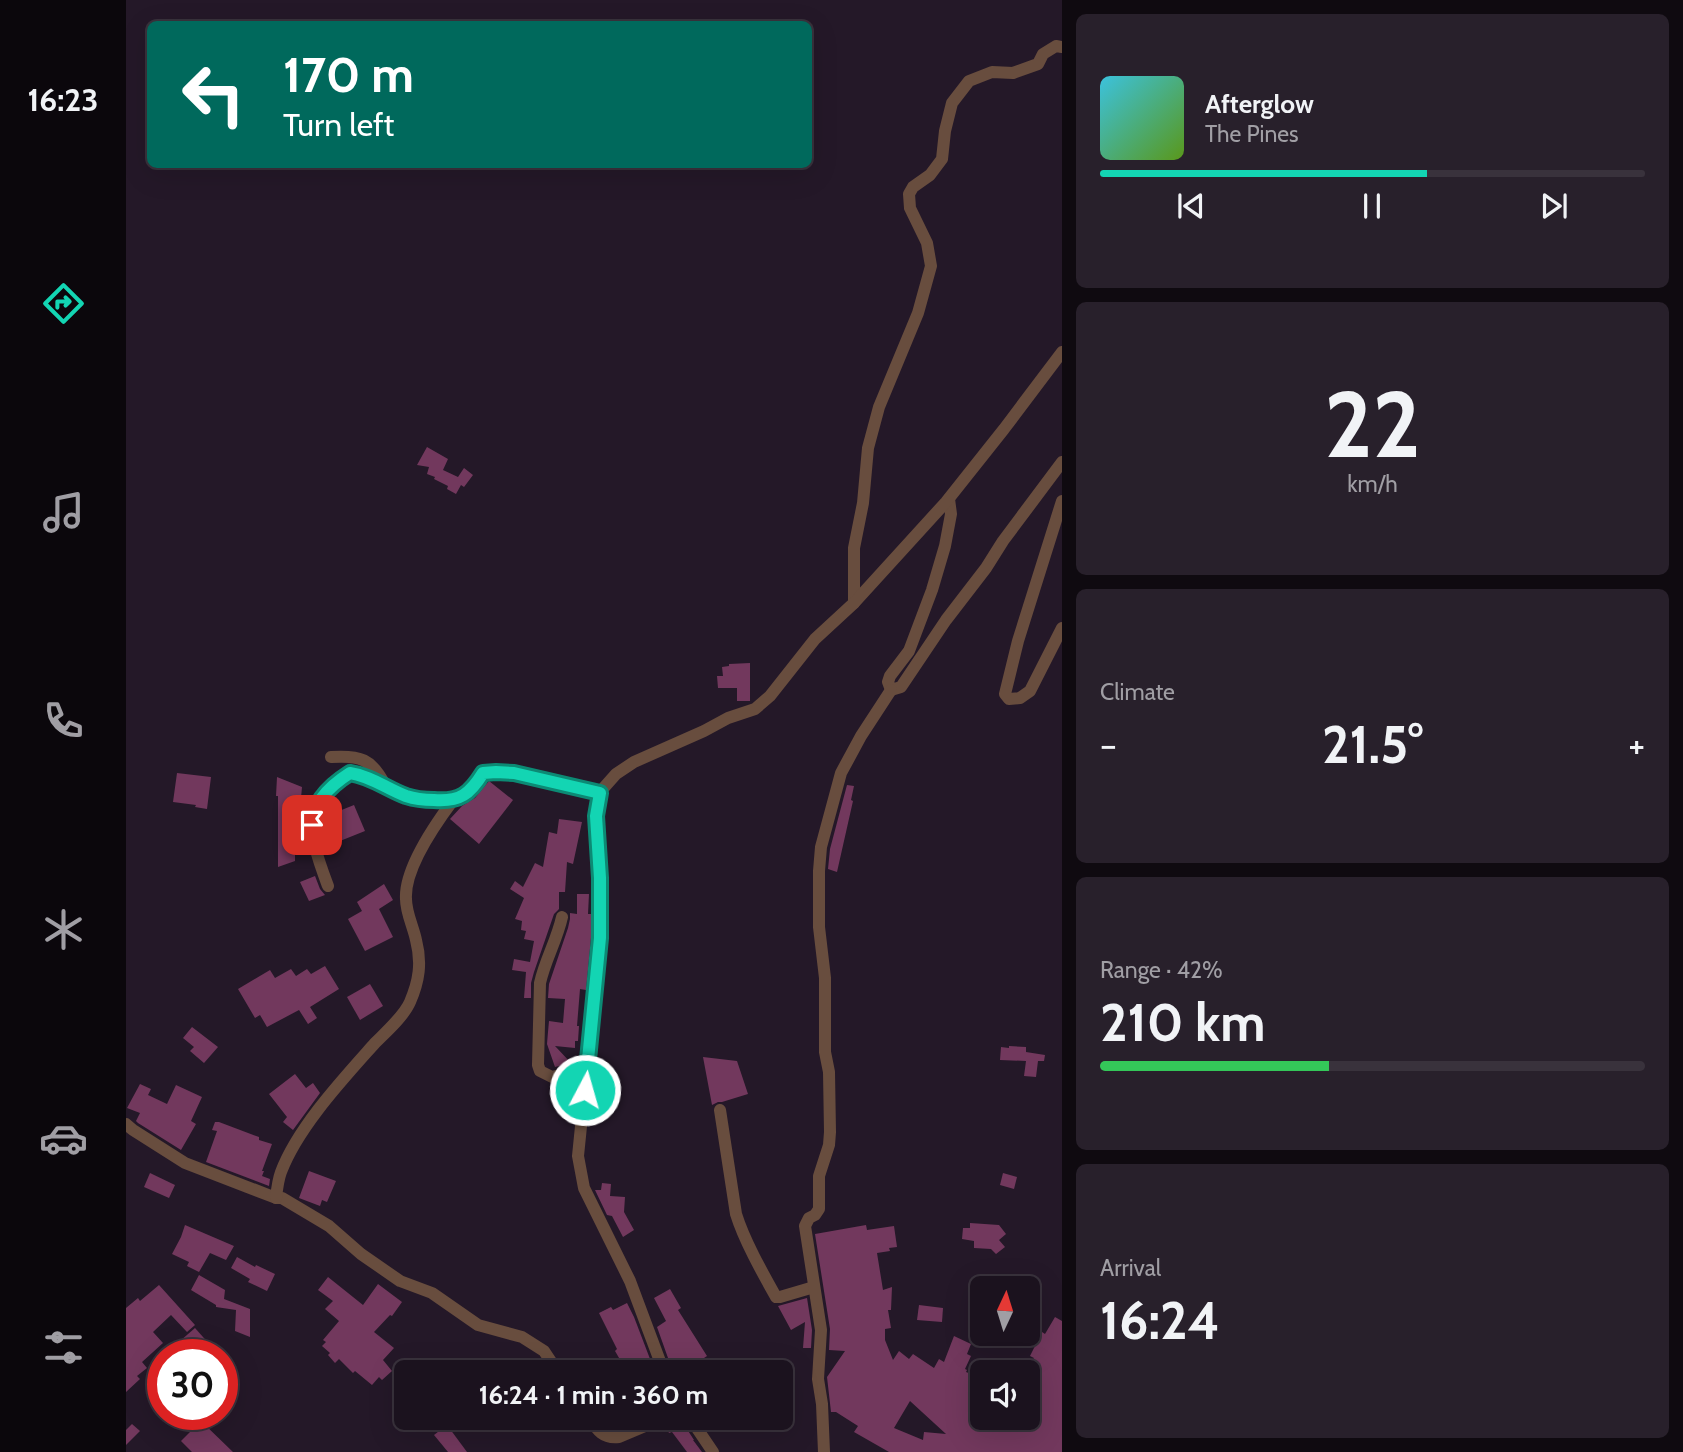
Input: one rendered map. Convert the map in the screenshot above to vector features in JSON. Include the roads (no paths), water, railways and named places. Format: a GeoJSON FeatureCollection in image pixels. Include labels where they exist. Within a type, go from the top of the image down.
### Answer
{"type":"FeatureCollection","features":[{"type":"Feature","properties":{"kind":"street"},"geometry":{"type":"LineString","coordinates":[[854,603],[854,548],[863,503],[868,448],[879,407],[918,313],[931,266],[927,243],[910,208],[909,194],[913,187],[930,175],[942,159],[952,103],[969,81],[992,72],[1013,73],[1038,64],[1043,54],[1056,46],[1062,47]]}},
{"type":"Feature","properties":{"kind":"street"},"geometry":{"type":"LineString","coordinates":[[660,1360],[630,1281],[584,1188],[578,1156],[600,938],[596,816],[600,793],[617,774],[634,762],[728,718],[755,709],[770,696],[815,639],[854,603],[949,499],[1062,352]]}},
{"type":"Feature","properties":{"kind":"street"},"geometry":{"type":"LineString","coordinates":[[824,1452],[818,1379],[821,1330],[805,1226],[819,1209],[820,1176],[830,1132],[829,1072],[825,1052],[825,978],[819,927],[821,847],[841,773],[861,736],[891,690],[901,687],[946,620],[1062,462]]}},
{"type":"Feature","properties":{"kind":"street"},"geometry":{"type":"LineString","coordinates":[[891,690],[888,682],[890,676],[909,651],[932,590],[949,525],[949,499]]}},
{"type":"Feature","properties":{"kind":"street"},"geometry":{"type":"LineString","coordinates":[[1062,501],[1018,641],[1005,694],[1009,699],[1020,698],[1030,691],[1062,628]]}},
{"type":"Feature","properties":{"kind":"street"},"geometry":{"type":"LineString","coordinates":[[331,757],[358,757],[371,764],[385,785]]}},
{"type":"Feature","properties":{"kind":"street"},"geometry":{"type":"LineString","coordinates":[[328,886],[313,836],[313,814],[317,804],[330,788],[350,773],[362,775],[416,799],[454,799],[469,792],[483,773],[496,772],[514,773],[600,793]]}},
{"type":"Feature","properties":{"kind":"street"},"geometry":{"type":"LineString","coordinates":[[276,1198],[280,1175],[288,1155],[303,1133],[337,1086],[409,1006],[420,975],[417,942],[406,902],[406,890],[416,859],[454,799]]}},
{"type":"Feature","properties":{"kind":"street"},"geometry":{"type":"LineString","coordinates":[[562,917],[540,984],[538,1065],[540,1071],[552,1077],[587,1068]]}},
{"type":"Feature","properties":{"kind":"street"},"geometry":{"type":"LineString","coordinates":[[720,1110],[736,1214],[767,1281],[776,1297],[814,1287]]}},
{"type":"Feature","properties":{"kind":"street"},"geometry":{"type":"LineString","coordinates":[[126,1124],[185,1163],[282,1198],[329,1226],[361,1254],[400,1281],[432,1293],[478,1325],[522,1337],[544,1350],[550,1360]]}},
{"type":"Feature","properties":{"kind":"street"},"geometry":{"type":"LineString","coordinates":[[597,1430],[612,1438],[636,1430]]}},
{"type":"Feature","properties":{"kind":"street"},"geometry":{"type":"LineString","coordinates":[[698,1430],[713,1452]]}}]}
